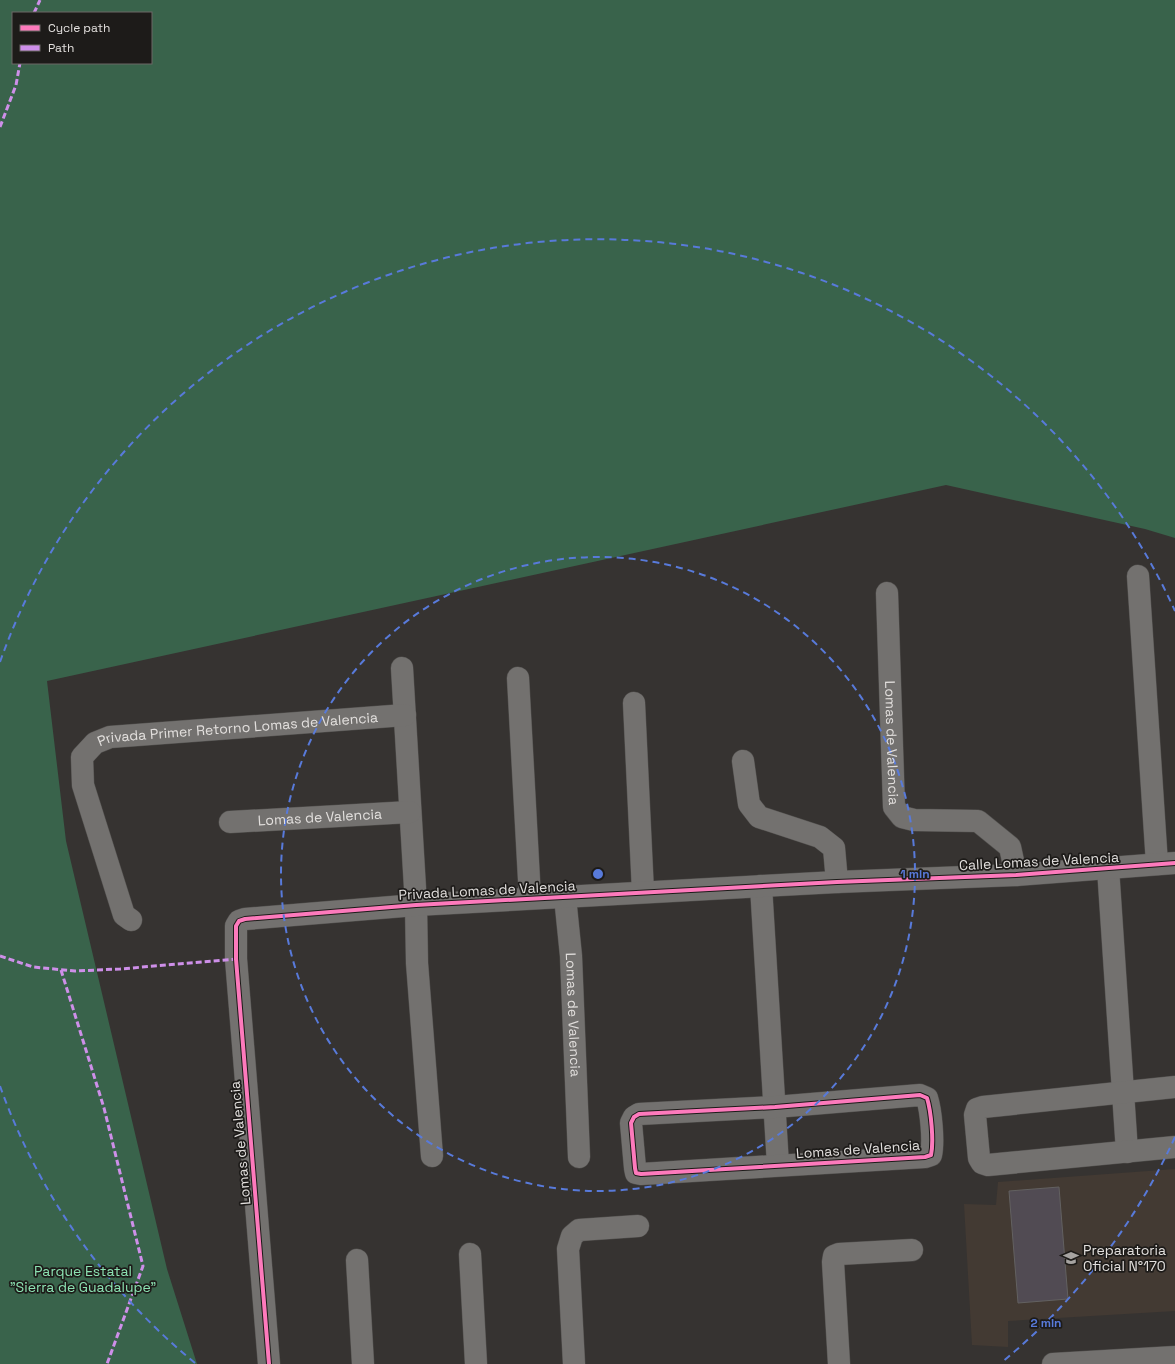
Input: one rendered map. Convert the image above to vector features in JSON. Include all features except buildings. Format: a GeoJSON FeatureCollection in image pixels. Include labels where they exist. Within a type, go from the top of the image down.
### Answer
{"type":"FeatureCollection","features":[{"type":"Feature","properties":{"kind":"street"},"geometry":{"type":"LineString","coordinates":[[1138,576],[1166,864]]}},
{"type":"Feature","properties":{"kind":"street","name":"Lomas de Valencia"},"geometry":{"type":"LineString","coordinates":[[887,593],[894,807],[902,817],[914,820],[978,821],[1010,847],[1016,874]]}},
{"type":"Feature","properties":{"kind":"street","name":"Privada Lomas de Valencia"},"geometry":{"type":"LineString","coordinates":[[402,668],[416,905]]}},
{"type":"Feature","properties":{"kind":"street"},"geometry":{"type":"LineString","coordinates":[[518,678],[530,898]]}},
{"type":"Feature","properties":{"kind":"street"},"geometry":{"type":"LineString","coordinates":[[634,703],[643,892]]}},
{"type":"Feature","properties":{"kind":"street","name":"Privada Primer Retorno Lomas de Valencia"},"geometry":{"type":"LineString","coordinates":[[131,920],[124,915],[83,785],[82,757],[94,743],[110,737],[405,715]]}},
{"type":"Feature","properties":{"kind":"street"},"geometry":{"type":"LineString","coordinates":[[743,761],[750,804],[759,817],[820,837],[834,848],[837,882]]}},
{"type":"Feature","properties":{"kind":"street","name":"Lomas de Valencia"},"geometry":{"type":"LineString","coordinates":[[230,822],[410,812]]}},
{"type":"Feature","properties":{"kind":"street","name":"Calle Lomas de Valencia"},"geometry":{"type":"LineString","coordinates":[[761,886],[1016,874],[1166,864]]}},
{"type":"Feature","properties":{"kind":"street"},"geometry":{"type":"LineString","coordinates":[[1108,868],[1127,1152]]}},
{"type":"Feature","properties":{"kind":"street","name":"Lomas de Valencia"},"geometry":{"type":"LineString","coordinates":[[761,886],[778,1165]]}},
{"type":"Feature","properties":{"kind":"street","name":"Privada Lomas de Valencia"},"geometry":{"type":"LineString","coordinates":[[239,921],[245,918],[416,905],[761,886]]}},
{"type":"Feature","properties":{"kind":"street","name":"Lomas de Valencia"},"geometry":{"type":"LineString","coordinates":[[565,897],[571,956],[579,1157]]}},
{"type":"Feature","properties":{"kind":"street"},"geometry":{"type":"LineString","coordinates":[[416,905],[417,963],[432,1156]]}},
{"type":"Feature","properties":{"kind":"street","name":"Lomas de Valencia"},"geometry":{"type":"LineString","coordinates":[[239,921],[236,926],[236,959],[269,1364]]}},
{"type":"Feature","properties":{"kind":"street"},"geometry":{"type":"LineString","coordinates":[[1175,1087],[982,1106],[977,1109],[975,1115],[979,1158],[982,1163],[988,1165],[1175,1147]]}},
{"type":"Feature","properties":{"kind":"street","name":"Lomas de Valencia"},"geometry":{"type":"LineString","coordinates":[[920,1095],[926,1098],[929,1106],[933,1148],[931,1155],[924,1157],[641,1174],[636,1173],[631,1123],[634,1117],[639,1114],[775,1107],[920,1095]]}},
{"type":"Feature","properties":{"kind":"street"},"geometry":{"type":"LineString","coordinates":[[574,1364],[568,1249],[572,1236],[579,1230],[638,1226]]}},
{"type":"Feature","properties":{"kind":"street"},"geometry":{"type":"LineString","coordinates":[[839,1364],[833,1262],[834,1256],[838,1254],[912,1250]]}},
{"type":"Feature","properties":{"kind":"street"},"geometry":{"type":"LineString","coordinates":[[470,1254],[476,1364]]}},
{"type":"Feature","properties":{"kind":"street"},"geometry":{"type":"LineString","coordinates":[[356,1260],[363,1364]]}},
{"type":"Feature","properties":{"kind":"street"},"geometry":{"type":"LineString","coordinates":[[1053,1364],[1175,1357]]}},
{"type":"Feature","properties":{"kind":"shaded area","name":"Preparatoria Oficial N°170"},"geometry":{"type":"Polygon","coordinates":[[[1175,1169],[1175,1311],[1008,1321],[1008,1347],[972,1345],[964,1204],[996,1205],[998,1182],[1175,1169]]]}},
{"type":"Feature","properties":{"kind":"green space","name":"Parque Estatal \"Sierra de Guadalupe\""},"geometry":{"type":"Polygon","coordinates":[[[0,0],[1175,0],[1175,538],[1145,529],[946,485],[47,681],[66,841],[167,1269],[197,1364],[0,1364],[0,0]]]}},
{"type":"Feature","properties":{"kind":"marked path"},"geometry":{"type":"LineString","coordinates":[[34,12],[40,0]]}},
{"type":"Feature","properties":{"kind":"marked path"},"geometry":{"type":"LineString","coordinates":[[0,127],[16,85],[20,64]]}},
{"type":"Feature","properties":{"kind":"marked path"},"geometry":{"type":"LineString","coordinates":[[0,956],[33,967],[75,971],[120,969],[236,959]]}},
{"type":"Feature","properties":{"kind":"marked path"},"geometry":{"type":"LineString","coordinates":[[61,970],[104,1108],[143,1266],[107,1364]]}},
{"type":"Feature","properties":{"kind":"cycle path"},"geometry":{"type":"LineString","coordinates":[[269,1364],[236,959],[236,926],[239,921],[245,919],[416,905],[837,882],[1016,875],[1175,863]]}},
{"type":"Feature","properties":{"kind":"cycle path"},"geometry":{"type":"LineString","coordinates":[[920,1095],[927,1098],[932,1126],[931,1155],[925,1157],[641,1174],[636,1173],[631,1123],[634,1117],[639,1114],[775,1107],[920,1095]]}},
{"type":"Feature","properties":{"kind":"place","name":"Preparatoria Oficial N°170"},"geometry":{"type":"Point","coordinates":[1071,1258]}}]}
